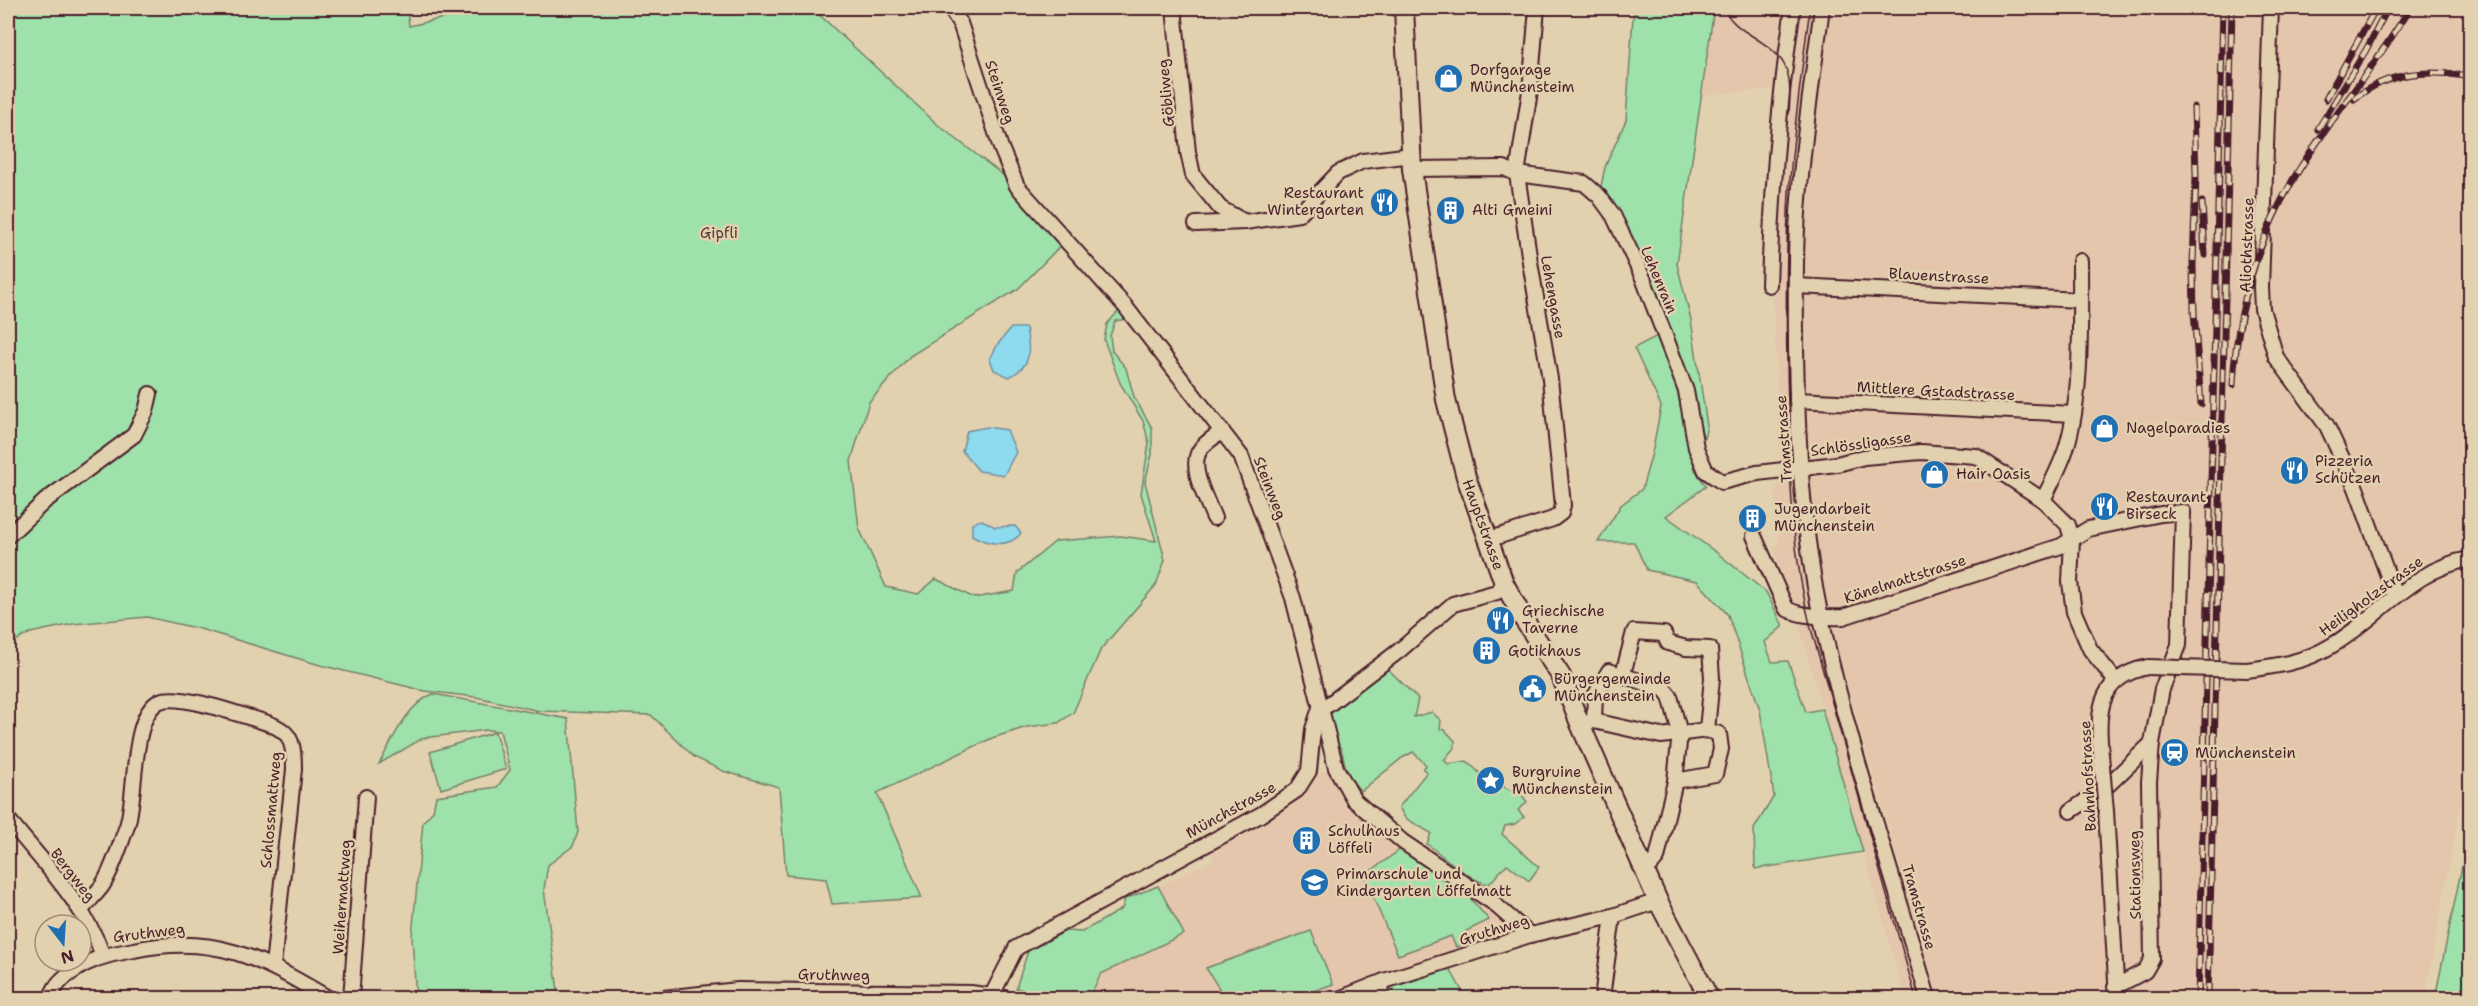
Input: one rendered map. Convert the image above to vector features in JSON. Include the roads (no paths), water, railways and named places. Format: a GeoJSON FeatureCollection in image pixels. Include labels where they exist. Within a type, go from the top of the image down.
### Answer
{"type":"FeatureCollection","features":[{"type":"Feature","properties":{"kind":"main road","name":"Hauptstrasse"},"geometry":{"type":"LineString","coordinates":[[1404,8],[1412,162],[1448,408],[1466,477],[1504,583],[1524,620],[1555,664],[1587,723],[1658,901],[1709,999]]}},
{"type":"Feature","properties":{"kind":"street","name":"Steinweg"},"geometry":{"type":"LineString","coordinates":[[950,8],[960,22],[1001,148],[1017,186],[1124,305],[1241,456],[1293,598],[1336,768],[1354,800],[1403,842],[1492,902],[1530,935]]}},
{"type":"Feature","properties":{"kind":"street","name":"Göbliweg"},"geometry":{"type":"LineString","coordinates":[[1174,8],[1188,152],[1193,175],[1220,208],[1245,222]]}},
{"type":"Feature","properties":{"kind":"street","name":"Lehengasse"},"geometry":{"type":"LineString","coordinates":[[1487,540],[1553,519],[1561,513],[1563,505],[1550,379],[1518,174],[1530,91],[1537,8]]}},
{"type":"Feature","properties":{"kind":"street"},"geometry":{"type":"LineString","coordinates":[[1769,285],[1771,206],[1784,63],[1792,8]]}},
{"type":"Feature","properties":{"kind":"street","name":"Tramstrasse"},"geometry":{"type":"LineString","coordinates":[[1822,8],[1806,131],[1797,230],[1797,400],[1809,545],[1821,617],[1852,738],[1928,999]]}},
{"type":"Feature","properties":{"kind":"street","name":"Aliothstrasse"},"geometry":{"type":"LineString","coordinates":[[2271,8],[2262,309],[2276,357],[2315,408],[2332,437],[2356,488],[2396,596]]}},
{"type":"Feature","properties":{"kind":"street","name":"Lehenrain"},"geometry":{"type":"LineString","coordinates":[[1196,224],[1245,222],[1299,214],[1338,173],[1363,161],[1504,168],[1518,174],[1584,183],[1599,196],[1613,215],[1643,278],[1686,391],[1696,448],[1706,471],[1722,482],[1757,474],[1801,469]]}},
{"type":"Feature","properties":{"kind":"street"},"geometry":{"type":"LineString","coordinates":[[2043,500],[2066,449],[2073,414],[2079,360],[2080,261]]}},
{"type":"Feature","properties":{"kind":"street","name":"Blauenstrasse"},"geometry":{"type":"LineString","coordinates":[[1796,286],[2080,300]]}},
{"type":"Feature","properties":{"kind":"street"},"geometry":{"type":"LineString","coordinates":[[8,537],[45,501],[134,435],[146,411],[150,394]]}},
{"type":"Feature","properties":{"kind":"street","name":"Mittlere Gstadstrasse"},"geometry":{"type":"LineString","coordinates":[[1797,400],[2073,414]]}},
{"type":"Feature","properties":{"kind":"street"},"geometry":{"type":"LineString","coordinates":[[1214,518],[1196,463],[1198,452],[1222,431]]}},
{"type":"Feature","properties":{"kind":"street","name":"Schlössligasse"},"geometry":{"type":"LineString","coordinates":[[1801,469],[1837,464],[1864,457],[1921,452],[1976,456],[2043,500],[2068,525],[2072,539]]}},
{"type":"Feature","properties":{"kind":"street","name":"Stationsweg"},"geometry":{"type":"LineString","coordinates":[[2072,539],[2088,528],[2161,513],[2183,512],[2179,645],[2162,689],[2152,743],[2149,782],[2152,958],[2145,971],[2116,993]]}},
{"type":"Feature","properties":{"kind":"street","name":"Känelmattstrasse"},"geometry":{"type":"LineString","coordinates":[[1754,536],[1786,608],[1795,613],[1821,617],[1843,617],[2061,546],[2072,539]]}},
{"type":"Feature","properties":{"kind":"street"},"geometry":{"type":"LineString","coordinates":[[2072,539],[2070,582],[2074,612],[2090,649],[2115,680]]}},
{"type":"Feature","properties":{"kind":"street","name":"Heiligholzstrasse"},"geometry":{"type":"LineString","coordinates":[[2115,680],[2129,671],[2148,667],[2247,670],[2305,659],[2331,646],[2396,596],[2440,567],[2470,559]]}},
{"type":"Feature","properties":{"kind":"street"},"geometry":{"type":"LineString","coordinates":[[1320,708],[1328,705],[1400,650],[1453,604],[1497,592],[1504,583]]}},
{"type":"Feature","properties":{"kind":"street"},"geometry":{"type":"LineString","coordinates":[[1623,674],[1634,632],[1664,634],[1668,643],[1686,648],[1710,649],[1712,678],[1707,730]]}},
{"type":"Feature","properties":{"kind":"street"},"geometry":{"type":"LineString","coordinates":[[1646,871],[1657,858],[1675,781],[1680,733],[1670,696],[1664,688],[1609,671],[1595,696],[1587,723],[1661,736],[1680,733],[1707,730],[1719,734],[1721,749],[1715,774],[1675,781]]}},
{"type":"Feature","properties":{"kind":"street","name":"Bahnhofstrasse"},"geometry":{"type":"LineString","coordinates":[[2115,680],[2104,695],[2100,734],[2116,993]]}},
{"type":"Feature","properties":{"kind":"street","name":"Schlossmattweg"},"geometry":{"type":"LineString","coordinates":[[81,910],[102,885],[128,824],[141,733],[146,714],[160,701],[184,699],[276,725],[290,737],[294,750],[273,966]]}},
{"type":"Feature","properties":{"kind":"street","name":"Münchstrasse"},"geometry":{"type":"LineString","coordinates":[[998,997],[1016,948],[1260,815],[1298,790],[1309,771],[1313,729],[1320,708]]}},
{"type":"Feature","properties":{"kind":"street"},"geometry":{"type":"LineString","coordinates":[[2071,811],[2107,786],[2152,743]]}},
{"type":"Feature","properties":{"kind":"street","name":"Weihermattweg"},"geometry":{"type":"LineString","coordinates":[[351,999],[366,797]]}},
{"type":"Feature","properties":{"kind":"street","name":"Bergweg"},"geometry":{"type":"LineString","coordinates":[[8,819],[81,910],[97,939],[103,956]]}},
{"type":"Feature","properties":{"kind":"street","name":"Gruthweg"},"geometry":{"type":"LineString","coordinates":[[1341,999],[1384,981],[1530,935],[1613,916],[1658,901]]}},
{"type":"Feature","properties":{"kind":"street"},"geometry":{"type":"LineString","coordinates":[[1602,999],[1613,916]]}},
{"type":"Feature","properties":{"kind":"street","name":"Gruthweg"},"geometry":{"type":"LineString","coordinates":[[51,999],[64,976],[103,956],[175,943],[204,944],[236,952],[273,966],[328,999]]}},
{"type":"Feature","properties":{"kind":"street"},"geometry":{"type":"LineString","coordinates":[[1376,999],[1384,981]]}},
{"type":"Feature","properties":{"kind":"street","name":"Gruthweg"},"geometry":{"type":"LineString","coordinates":[[663,999],[738,990],[998,997]]}},
{"type":"Feature","properties":{"kind":"water"},"geometry":{"type":"Polygon","coordinates":[[[1011,328],[1026,328],[1029,351],[1026,363],[1009,377],[994,370],[990,359],[1011,328]]]}},
{"type":"Feature","properties":{"kind":"water"},"geometry":{"type":"Polygon","coordinates":[[[987,427],[1007,430],[1016,452],[1004,475],[979,471],[962,451],[967,431],[987,427]]]}},
{"type":"Feature","properties":{"kind":"water"},"geometry":{"type":"Polygon","coordinates":[[[982,520],[995,527],[1015,526],[1021,533],[1004,543],[984,541],[972,535],[972,523],[982,520]]]}},
{"type":"Feature","properties":{"kind":"tram line"},"geometry":{"type":"LineString","coordinates":[[1724,8],[1734,23],[1772,50],[1785,66],[1790,85],[1789,114]]}},
{"type":"Feature","properties":{"kind":"tram line"},"geometry":{"type":"LineString","coordinates":[[1810,8],[1793,147],[1787,246],[1786,326],[1789,435],[1796,548],[1812,632],[1916,998]]}},
{"type":"Feature","properties":{"kind":"railway"},"geometry":{"type":"LineString","coordinates":[[2198,998],[2223,8]]}},
{"type":"Feature","properties":{"kind":"railway"},"geometry":{"type":"LineString","coordinates":[[2208,998],[2232,8]]}},
{"type":"Feature","properties":{"kind":"railway"},"geometry":{"type":"LineString","coordinates":[[2326,99],[2376,8]]}},
{"type":"Feature","properties":{"kind":"railway"},"geometry":{"type":"LineString","coordinates":[[2318,129],[2366,50],[2388,8]]}},
{"type":"Feature","properties":{"kind":"railway"},"geometry":{"type":"LineString","coordinates":[[2233,385],[2235,355],[2245,297],[2274,215],[2304,162],[2410,8]]}},
{"type":"Feature","properties":{"kind":"railway"},"geometry":{"type":"LineString","coordinates":[[2354,99],[2381,83],[2409,74],[2439,73],[2470,77]]}},
{"type":"Feature","properties":{"kind":"railway"},"geometry":{"type":"LineString","coordinates":[[2194,107],[2196,176],[2194,312],[2201,404]]}},
{"type":"Feature","properties":{"kind":"railway"},"geometry":{"type":"LineString","coordinates":[[2202,202],[2205,255]]}},
{"type":"Feature","properties":{"kind":"place","name":"Dorfgarage Münchensteim"},"geometry":{"type":"Point","coordinates":[1449,79]}},
{"type":"Feature","properties":{"kind":"place","name":"Restaurant Wintergarten"},"geometry":{"type":"Point","coordinates":[1385,202]}},
{"type":"Feature","properties":{"kind":"place","name":"Alti Gmeini"},"geometry":{"type":"Point","coordinates":[1451,210]}},
{"type":"Feature","properties":{"kind":"place","name":"Nagelparadies"},"geometry":{"type":"Point","coordinates":[2105,428]}},
{"type":"Feature","properties":{"kind":"place","name":"Pizzeria Schützen"},"geometry":{"type":"Point","coordinates":[2294,470]}},
{"type":"Feature","properties":{"kind":"place","name":"Hair Oasis"},"geometry":{"type":"Point","coordinates":[1935,474]}},
{"type":"Feature","properties":{"kind":"place","name":"Restaurant Birseck"},"geometry":{"type":"Point","coordinates":[2105,506]}},
{"type":"Feature","properties":{"kind":"place","name":"Jugendarbeit Münchenstein"},"geometry":{"type":"Point","coordinates":[1753,518]}},
{"type":"Feature","properties":{"kind":"place","name":"Griechische Taverne"},"geometry":{"type":"Point","coordinates":[1501,620]}},
{"type":"Feature","properties":{"kind":"place","name":"Gotikhaus"},"geometry":{"type":"Point","coordinates":[1487,651]}},
{"type":"Feature","properties":{"kind":"place","name":"Bürgergemeinde Münchenstein"},"geometry":{"type":"Point","coordinates":[1533,688]}},
{"type":"Feature","properties":{"kind":"place","name":"Münchenstein"},"geometry":{"type":"Point","coordinates":[2174,753]}},
{"type":"Feature","properties":{"kind":"place","name":"Burgruine Münchenstein"},"geometry":{"type":"Point","coordinates":[1491,781]}},
{"type":"Feature","properties":{"kind":"place","name":"Schulhaus Löffeli"},"geometry":{"type":"Point","coordinates":[1307,840]}},
{"type":"Feature","properties":{"kind":"place","name":"Primarschule und Kindergarten Löffelmatt"},"geometry":{"type":"Point","coordinates":[1315,883]}},
{"type":"Feature","properties":{"kind":"park label","name":"Gipfli"},"geometry":{"type":"Point","coordinates":[719,233]}}]}
